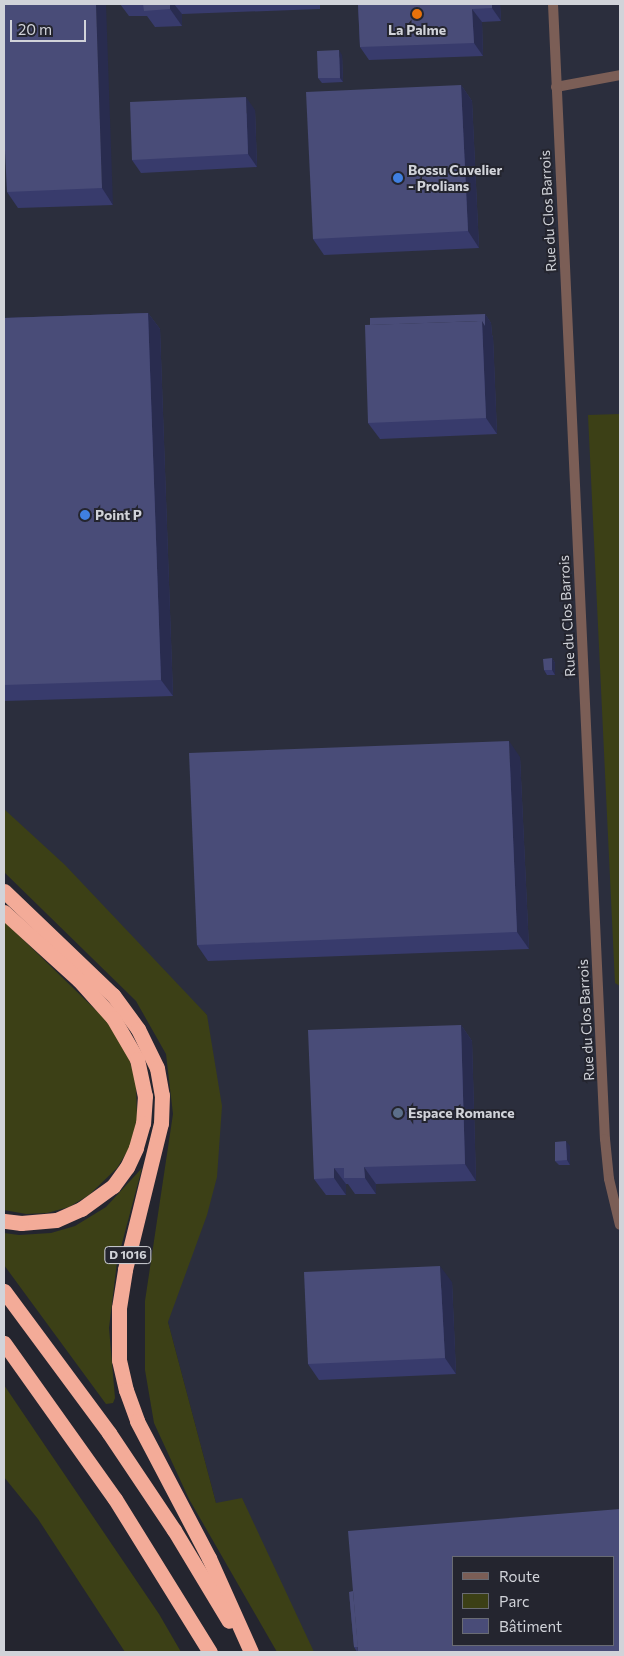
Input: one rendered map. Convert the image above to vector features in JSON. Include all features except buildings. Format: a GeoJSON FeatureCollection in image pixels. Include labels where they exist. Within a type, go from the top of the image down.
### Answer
{"type":"FeatureCollection","features":[{"type":"Feature","properties":{"kind":"highway","name":"D 1016"},"geometry":{"type":"LineString","coordinates":[[4,891],[118,1001],[141,1034],[161,1083],[163,1108],[122,1289],[118,1344],[122,1374],[131,1406],[144,1438],[209,1558],[251,1652]]}},
{"type":"Feature","properties":{"kind":"highway"},"geometry":{"type":"LineString","coordinates":[[4,912],[72,973],[113,1018],[137,1059],[145,1096],[143,1124],[136,1148],[127,1167],[113,1186],[92,1203],[68,1216],[33,1223],[4,1221]]}},
{"type":"Feature","properties":{"kind":"highway"},"geometry":{"type":"LineString","coordinates":[[4,1291],[56,1359],[128,1461],[190,1555],[247,1652]]}},
{"type":"Feature","properties":{"kind":"highway"},"geometry":{"type":"LineString","coordinates":[[4,1343],[55,1412],[115,1499],[210,1652]]}},
{"type":"Feature","properties":{"kind":"street","name":"Rue du Clos Barrois"},"geometry":{"type":"LineString","coordinates":[[553,4],[605,1139],[609,1179],[620,1225]]}},
{"type":"Feature","properties":{"kind":"street"},"geometry":{"type":"LineString","coordinates":[[556,87],[620,75]]}},
{"type":"Feature","properties":{"kind":"shaded area"},"geometry":{"type":"Polygon","coordinates":[[[4,4],[620,4],[620,1652],[293,1652],[216,1503],[168,1322],[207,1015],[4,821],[4,4]]]}},
{"type":"Feature","properties":{"kind":"green space"},"geometry":{"type":"Polygon","coordinates":[[[620,414],[620,986],[615,983],[588,415],[620,414]]]}},
{"type":"Feature","properties":{"kind":"green space"},"geometry":{"type":"Polygon","coordinates":[[[4,809],[65,865],[207,1015],[222,1106],[217,1177],[207,1215],[168,1322],[216,1503],[242,1498],[314,1652],[277,1652],[189,1499],[154,1423],[145,1370],[145,1301],[173,1114],[166,1054],[136,1001],[4,872],[4,809]]]}},
{"type":"Feature","properties":{"kind":"green space"},"geometry":{"type":"Polygon","coordinates":[[[4,921],[105,1019],[127,1051],[136,1083],[137,1119],[130,1147],[117,1168],[89,1195],[69,1207],[47,1213],[26,1214],[4,1210],[4,921]]]}},
{"type":"Feature","properties":{"kind":"green space"},"geometry":{"type":"Polygon","coordinates":[[[142,1168],[117,1262],[109,1328],[115,1398],[113,1403],[106,1404],[4,1265],[4,1233],[19,1235],[51,1233],[75,1226],[106,1207],[142,1168]]]}},
{"type":"Feature","properties":{"kind":"green space"},"geometry":{"type":"Polygon","coordinates":[[[4,1385],[159,1614],[181,1652],[125,1652],[38,1519],[4,1477],[4,1385]]]}},
{"type":"Feature","properties":{"kind":"place","name":"La Palme"},"geometry":{"type":"Point","coordinates":[417,14]}},
{"type":"Feature","properties":{"kind":"place","name":"Bossu Cuvelier - Prolians"},"geometry":{"type":"Point","coordinates":[398,178]}},
{"type":"Feature","properties":{"kind":"place","name":"Point P"},"geometry":{"type":"Point","coordinates":[85,515]}},
{"type":"Feature","properties":{"kind":"place","name":"Espace Romance"},"geometry":{"type":"Point","coordinates":[398,1113]}}]}
